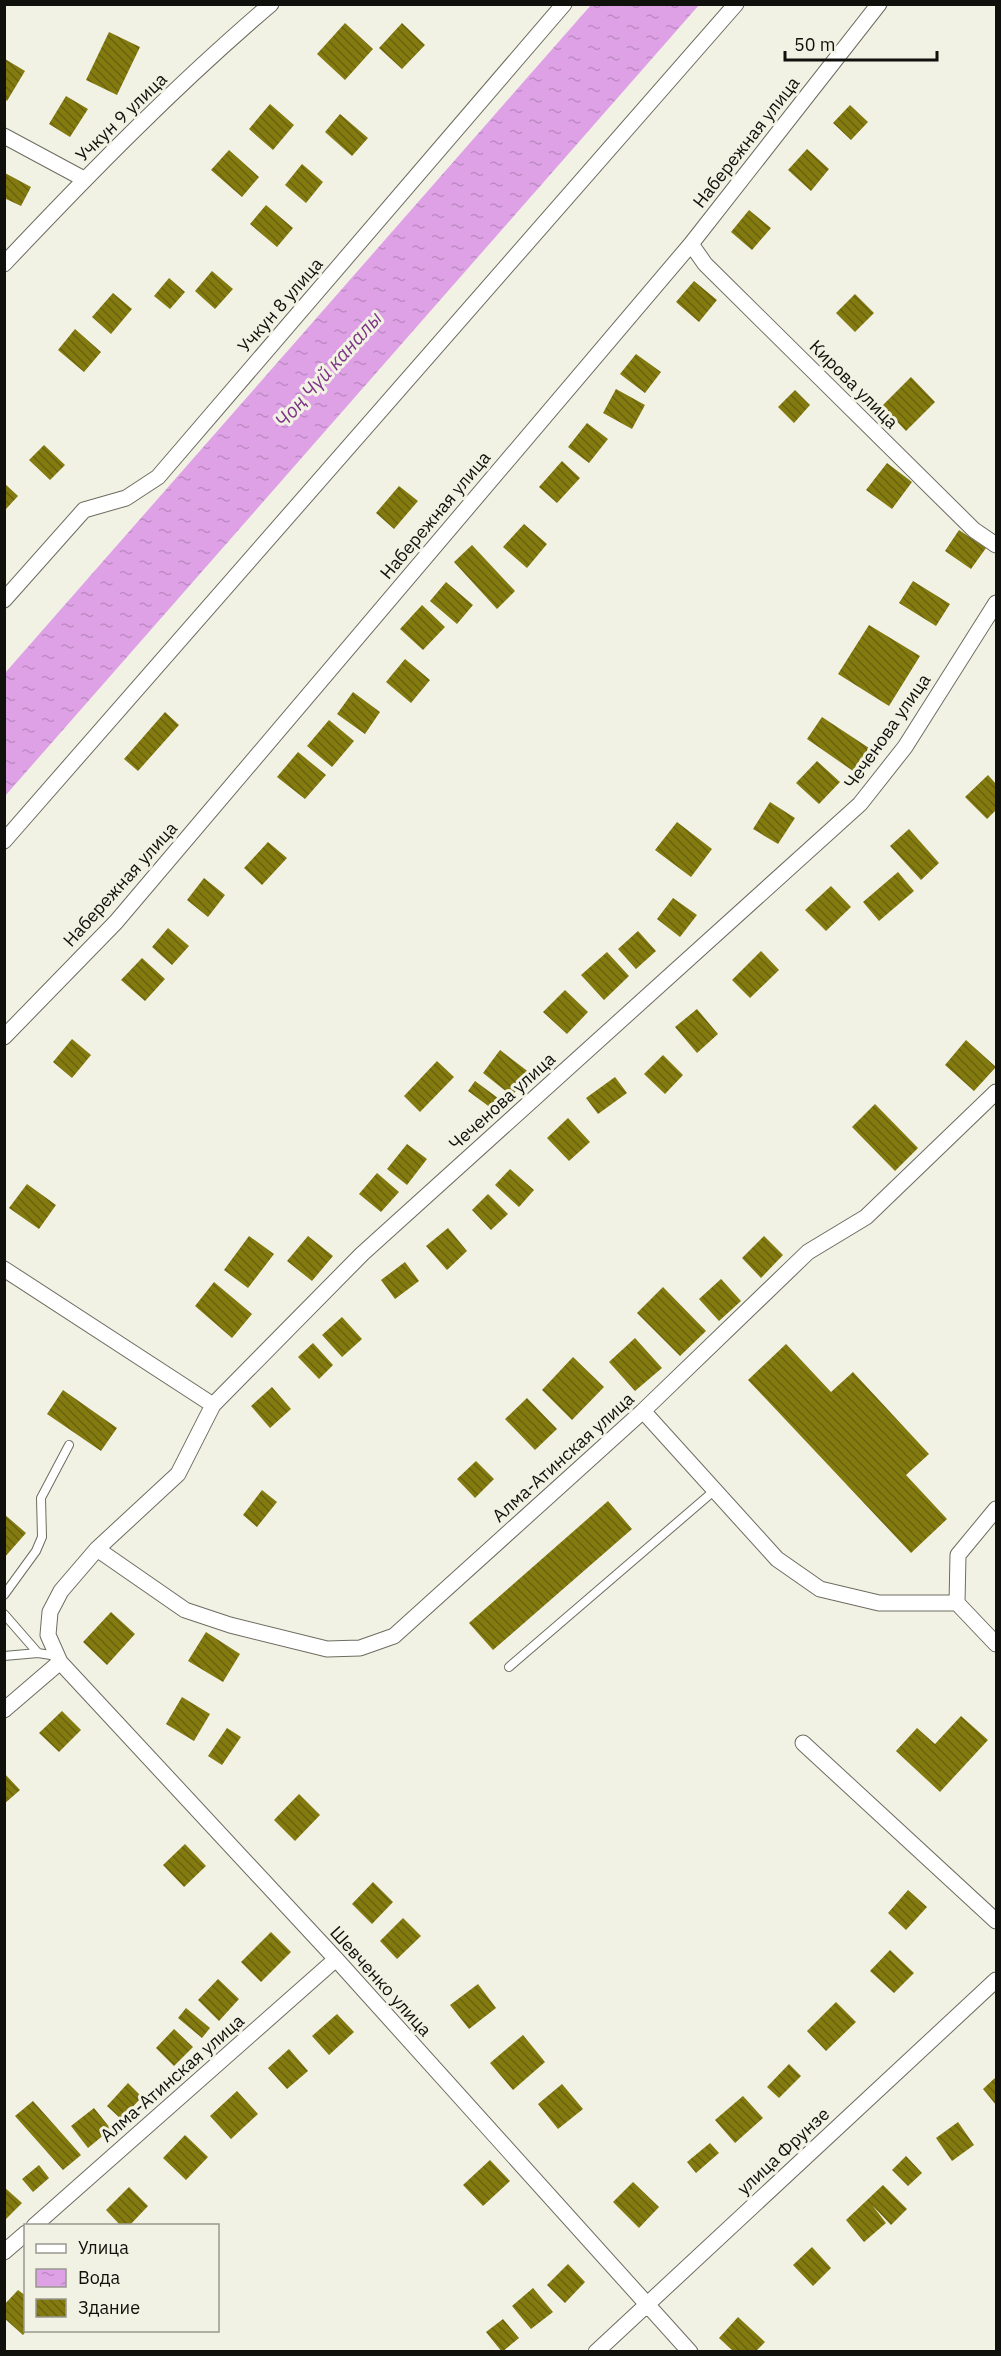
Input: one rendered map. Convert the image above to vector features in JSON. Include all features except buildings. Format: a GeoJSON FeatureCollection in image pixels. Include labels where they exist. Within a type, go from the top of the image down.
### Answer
{"type":"FeatureCollection","features":[{"type":"Feature","properties":{"kind":"street","name":"Учкун 9 улица"},"geometry":{"type":"LineString","coordinates":[[4,264],[84,179],[217,50],[271,4]]}},
{"type":"Feature","properties":{"kind":"street","name":"Учкун 8 улица"},"geometry":{"type":"LineString","coordinates":[[4,600],[84,510],[126,498],[158,477],[564,4]]}},
{"type":"Feature","properties":{"kind":"street"},"geometry":{"type":"LineString","coordinates":[[4,841],[736,4]]}},
{"type":"Feature","properties":{"kind":"street","name":"Набережная улица"},"geometry":{"type":"LineString","coordinates":[[4,1037],[116,922],[691,244],[879,4]]}},
{"type":"Feature","properties":{"kind":"street"},"geometry":{"type":"LineString","coordinates":[[4,136],[84,179]]}},
{"type":"Feature","properties":{"kind":"street","name":"Кирова улица"},"geometry":{"type":"LineString","coordinates":[[691,244],[705,264],[974,530],[996,545]]}},
{"type":"Feature","properties":{"kind":"street","name":"Чеченова улица"},"geometry":{"type":"LineString","coordinates":[[48,1635],[50,1612],[61,1591],[97,1549],[178,1474],[213,1405],[362,1254],[860,804],[905,747],[996,603]]}},
{"type":"Feature","properties":{"kind":"street","name":"Алма-Атинская улица"},"geometry":{"type":"LineString","coordinates":[[97,1549],[185,1610],[230,1625],[327,1649],[360,1648],[394,1636],[644,1411],[808,1252],[866,1217],[996,1092]]}},
{"type":"Feature","properties":{"kind":"street"},"geometry":{"type":"LineString","coordinates":[[4,1269],[213,1405]]}},
{"type":"Feature","properties":{"kind":"street"},"geometry":{"type":"LineString","coordinates":[[644,1411],[777,1559],[820,1589],[879,1603],[957,1603]]}},
{"type":"Feature","properties":{"kind":"street"},"geometry":{"type":"LineString","coordinates":[[996,1509],[958,1555],[957,1603],[996,1644]]}},
{"type":"Feature","properties":{"kind":"street","name":"Шевченко улица"},"geometry":{"type":"LineString","coordinates":[[48,1635],[58,1659],[336,1959],[690,2352]]}},
{"type":"Feature","properties":{"kind":"street"},"geometry":{"type":"LineString","coordinates":[[4,1710],[58,1659]]}},
{"type":"Feature","properties":{"kind":"street"},"geometry":{"type":"LineString","coordinates":[[803,1743],[996,1921]]}},
{"type":"Feature","properties":{"kind":"street","name":"Алма-Атинская улица"},"geometry":{"type":"LineString","coordinates":[[36,2224],[336,1959]]}},
{"type":"Feature","properties":{"kind":"street","name":"улица Фрунзе"},"geometry":{"type":"LineString","coordinates":[[596,2352],[996,1980]]}},
{"type":"Feature","properties":{"kind":"street"},"geometry":{"type":"LineString","coordinates":[[4,2252],[24,2235]]}},
{"type":"Feature","properties":{"kind":"lane"},"geometry":{"type":"LineString","coordinates":[[4,1595],[36,1551],[42,1537],[41,1498],[69,1445]]}},
{"type":"Feature","properties":{"kind":"lane"},"geometry":{"type":"LineString","coordinates":[[509,1667],[715,1490]]}},
{"type":"Feature","properties":{"kind":"lane"},"geometry":{"type":"LineString","coordinates":[[4,1614],[38,1653]]}},
{"type":"Feature","properties":{"kind":"lane"},"geometry":{"type":"LineString","coordinates":[[4,1656],[38,1653],[58,1659]]}},
{"type":"Feature","properties":{"kind":"water","name":"Чоң Чүй каналы"},"geometry":{"type":"Polygon","coordinates":[[[591,5],[699,5],[5,796],[5,673],[591,5]]]}}]}
